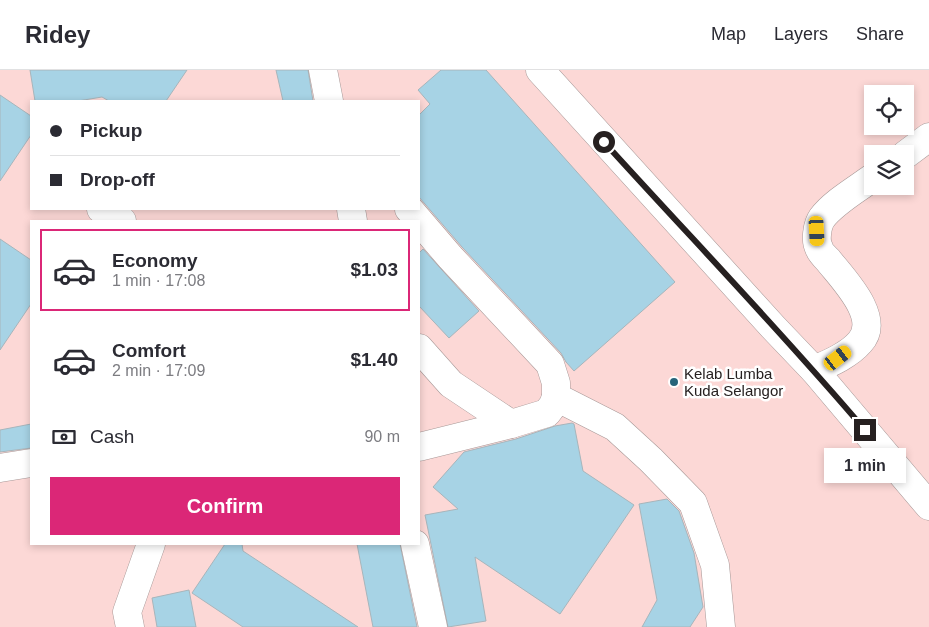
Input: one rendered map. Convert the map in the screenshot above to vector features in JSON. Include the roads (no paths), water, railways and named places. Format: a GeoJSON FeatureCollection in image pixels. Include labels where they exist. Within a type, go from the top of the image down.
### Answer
{"type":"FeatureCollection","features":[{"type":"Feature","properties":{"kind":"lane"},"geometry":{"type":"LineString","coordinates":[[323,70],[329,100]]}},
{"type":"Feature","properties":{"kind":"lane"},"geometry":{"type":"LineString","coordinates":[[540,70],[814,370],[929,506]]}},
{"type":"Feature","properties":{"kind":"lane"},"geometry":{"type":"LineString","coordinates":[[914,148],[929,137]]}},
{"type":"Feature","properties":{"kind":"lane"},"geometry":{"type":"LineString","coordinates":[[814,370],[838,358],[861,342],[866,330],[867,319],[859,300],[818,248],[817,231],[821,219],[864,184]]}},
{"type":"Feature","properties":{"kind":"lane"},"geometry":{"type":"LineString","coordinates":[[103,210],[120,220]]}},
{"type":"Feature","properties":{"kind":"lane"},"geometry":{"type":"LineString","coordinates":[[410,210],[418,220]]}},
{"type":"Feature","properties":{"kind":"lane"},"geometry":{"type":"LineString","coordinates":[[420,222],[450,257],[550,364],[556,383],[556,397],[553,405],[547,412],[511,424],[420,447]]}},
{"type":"Feature","properties":{"kind":"lane"},"geometry":{"type":"LineString","coordinates":[[420,349],[451,384],[511,424]]}},
{"type":"Feature","properties":{"kind":"lane"},"geometry":{"type":"LineString","coordinates":[[556,397],[615,427],[651,460],[692,503],[715,565],[721,627]]}},
{"type":"Feature","properties":{"kind":"lane"},"geometry":{"type":"LineString","coordinates":[[0,468],[30,463]]}},
{"type":"Feature","properties":{"kind":"lane"},"geometry":{"type":"LineString","coordinates":[[130,627],[127,612],[151,545]]}},
{"type":"Feature","properties":{"kind":"lane"},"geometry":{"type":"LineString","coordinates":[[415,545],[433,627]]}},
{"type":"Feature","properties":{"kind":"place","name":"Kelab Lumba Kuda Selangor"},"geometry":{"type":"Point","coordinates":[674,382]}}]}
